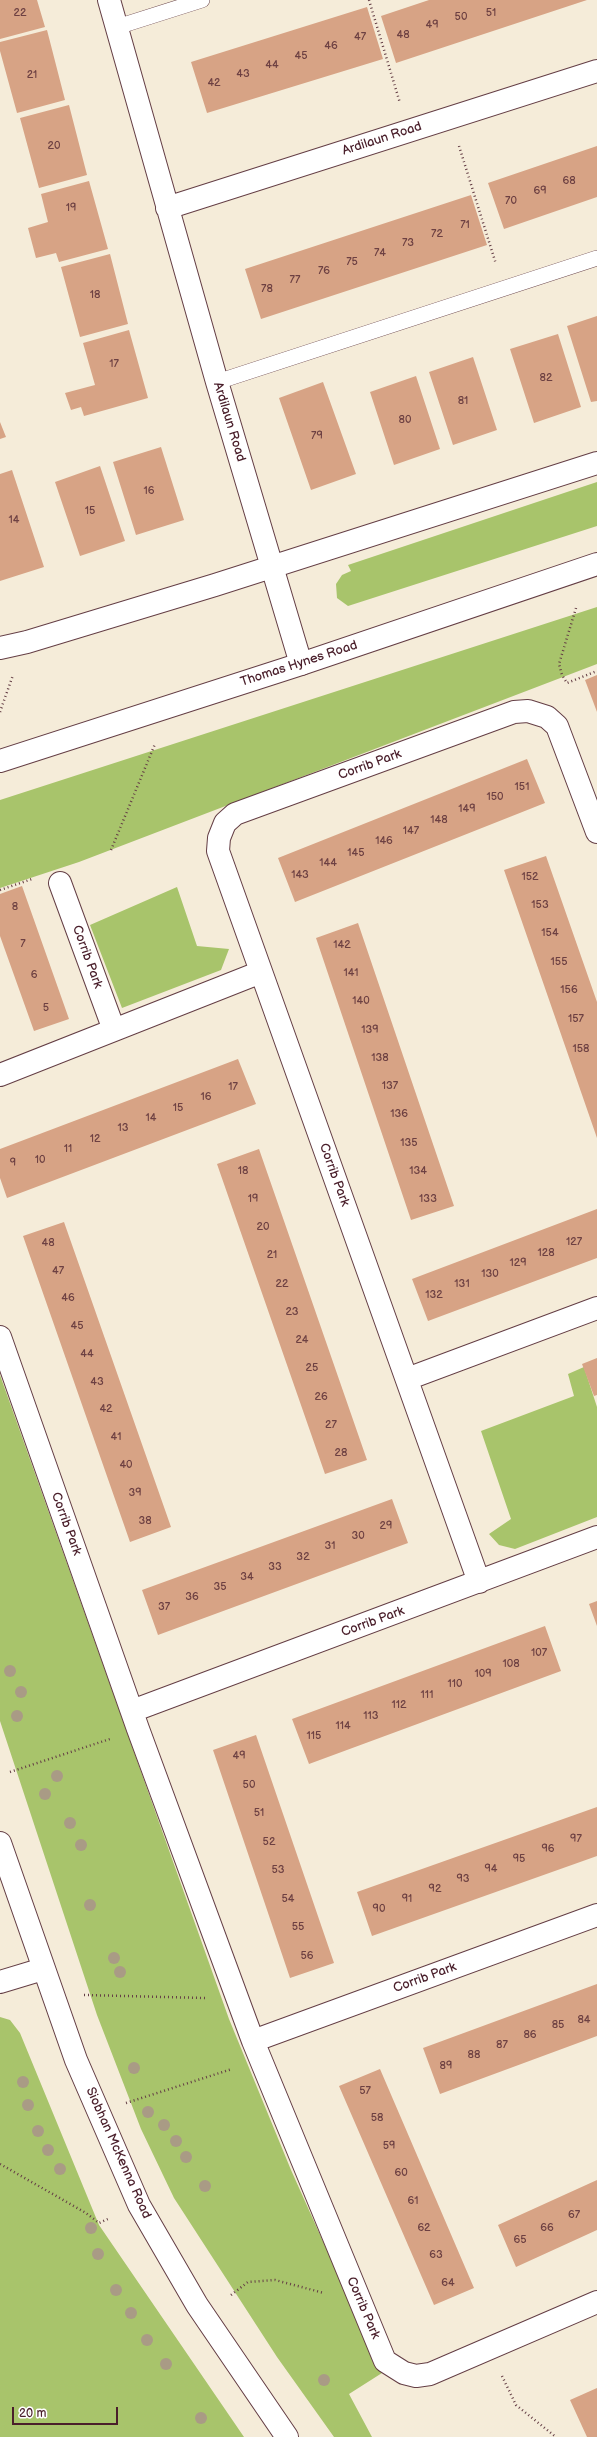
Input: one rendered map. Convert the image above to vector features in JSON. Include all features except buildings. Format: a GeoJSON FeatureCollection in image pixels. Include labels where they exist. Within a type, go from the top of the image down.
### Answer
{"type":"FeatureCollection","features":[{"type":"Feature","properties":{"kind":"street","name":"Ardilaun Road"},"geometry":{"type":"LineString","coordinates":[[109,0],[217,382],[301,664]]}},
{"type":"Feature","properties":{"kind":"street","name":"Ardilaun Road"},"geometry":{"type":"LineString","coordinates":[[167,208],[597,71]]}},
{"type":"Feature","properties":{"kind":"street"},"geometry":{"type":"LineString","coordinates":[[0,648],[34,640],[597,463]]}},
{"type":"Feature","properties":{"kind":"street","name":"Thomas Hynes Road"},"geometry":{"type":"LineString","coordinates":[[0,761],[301,664],[597,564]]}},
{"type":"Feature","properties":{"kind":"street","name":"Corrib Park"},"geometry":{"type":"LineString","coordinates":[[479,1582],[218,851],[222,830],[225,823],[235,814],[514,712],[528,711],[547,717],[558,726],[597,832]]}},
{"type":"Feature","properties":{"kind":"street","name":"Corrib Park"},"geometry":{"type":"LineString","coordinates":[[60,883],[114,1030]]}},
{"type":"Feature","properties":{"kind":"street"},"geometry":{"type":"LineString","coordinates":[[0,1075],[261,972]]}},
{"type":"Feature","properties":{"kind":"street"},"geometry":{"type":"LineString","coordinates":[[407,1379],[597,1308]]}},
{"type":"Feature","properties":{"kind":"street","name":"Corrib Park"},"geometry":{"type":"LineString","coordinates":[[0,1336],[132,1711],[236,1996],[261,2062],[385,2361],[404,2373],[416,2376],[430,2374],[597,2302]]}},
{"type":"Feature","properties":{"kind":"street","name":"Corrib Park"},"geometry":{"type":"LineString","coordinates":[[132,1711],[597,1537]]}},
{"type":"Feature","properties":{"kind":"street","name":"Siobhan McKenna Road"},"geometry":{"type":"LineString","coordinates":[[0,1844],[76,2060],[139,2205],[197,2305],[287,2437]]}},
{"type":"Feature","properties":{"kind":"street","name":"Corrib Park"},"geometry":{"type":"LineString","coordinates":[[253,2041],[597,1915]]}},
{"type":"Feature","properties":{"kind":"street"},"geometry":{"type":"LineString","coordinates":[[0,1982],[43,1969]]}},
{"type":"Feature","properties":{"kind":"lane"},"geometry":{"type":"LineString","coordinates":[[117,27],[202,0]]}},
{"type":"Feature","properties":{"kind":"lane"},"geometry":{"type":"LineString","coordinates":[[217,382],[597,258]]}},
{"type":"Feature","properties":{"kind":"path"},"geometry":{"type":"LineString","coordinates":[[369,0],[401,106]]}},
{"type":"Feature","properties":{"kind":"path"},"geometry":{"type":"LineString","coordinates":[[457,138],[503,289]]}},
{"type":"Feature","properties":{"kind":"path"},"geometry":{"type":"LineString","coordinates":[[576,608],[559,664],[562,675],[567,682],[597,671]]}},
{"type":"Feature","properties":{"kind":"path"},"geometry":{"type":"LineString","coordinates":[[0,712],[16,669]]}},
{"type":"Feature","properties":{"kind":"path"},"geometry":{"type":"LineString","coordinates":[[111,850],[155,744]]}},
{"type":"Feature","properties":{"kind":"path"},"geometry":{"type":"LineString","coordinates":[[0,890],[39,876]]}},
{"type":"Feature","properties":{"kind":"path"},"geometry":{"type":"LineString","coordinates":[[10,1772],[116,1736]]}},
{"type":"Feature","properties":{"kind":"path"},"geometry":{"type":"LineString","coordinates":[[84,1995],[194,1998],[236,1996]]}},
{"type":"Feature","properties":{"kind":"path"},"geometry":{"type":"LineString","coordinates":[[125,2103],[215,2072],[261,2062]]}},
{"type":"Feature","properties":{"kind":"path"},"geometry":{"type":"LineString","coordinates":[[0,2164],[79,2209],[99,2223],[110,2218]]}},
{"type":"Feature","properties":{"kind":"path"},"geometry":{"type":"LineString","coordinates":[[231,2295],[248,2282],[275,2280],[360,2302]]}},
{"type":"Feature","properties":{"kind":"path"},"geometry":{"type":"LineString","coordinates":[[499,2370],[516,2405],[556,2437]]}},
{"type":"Feature","properties":{"kind":"green space"},"geometry":{"type":"Polygon","coordinates":[[[597,482],[597,526],[348,606],[337,598],[336,584],[342,575],[351,571],[348,565],[597,482]]]}},
{"type":"Feature","properties":{"kind":"green space"},"geometry":{"type":"Polygon","coordinates":[[[597,607],[597,664],[79,862],[0,888],[0,800],[597,607]]]}},
{"type":"Feature","properties":{"kind":"green space"},"geometry":{"type":"Polygon","coordinates":[[[177,887],[197,946],[229,949],[221,970],[122,1008],[90,925],[177,887]]]}},
{"type":"Feature","properties":{"kind":"green space"},"geometry":{"type":"Polygon","coordinates":[[[584,1367],[597,1407],[597,1517],[515,1549],[499,1545],[489,1534],[511,1519],[481,1431],[574,1396],[568,1374],[584,1367]]]}},
{"type":"Feature","properties":{"kind":"green space"},"geometry":{"type":"Polygon","coordinates":[[[0,1375],[229,2019],[291,2170],[382,2373],[349,2394],[372,2437],[334,2437],[277,2357],[174,2198],[141,2129],[97,2015],[0,1721],[0,1375]]]}},
{"type":"Feature","properties":{"kind":"green space"},"geometry":{"type":"Polygon","coordinates":[[[0,2017],[10,2020],[20,2033],[99,2225],[244,2437],[0,2437],[0,2017]]]}}]}
